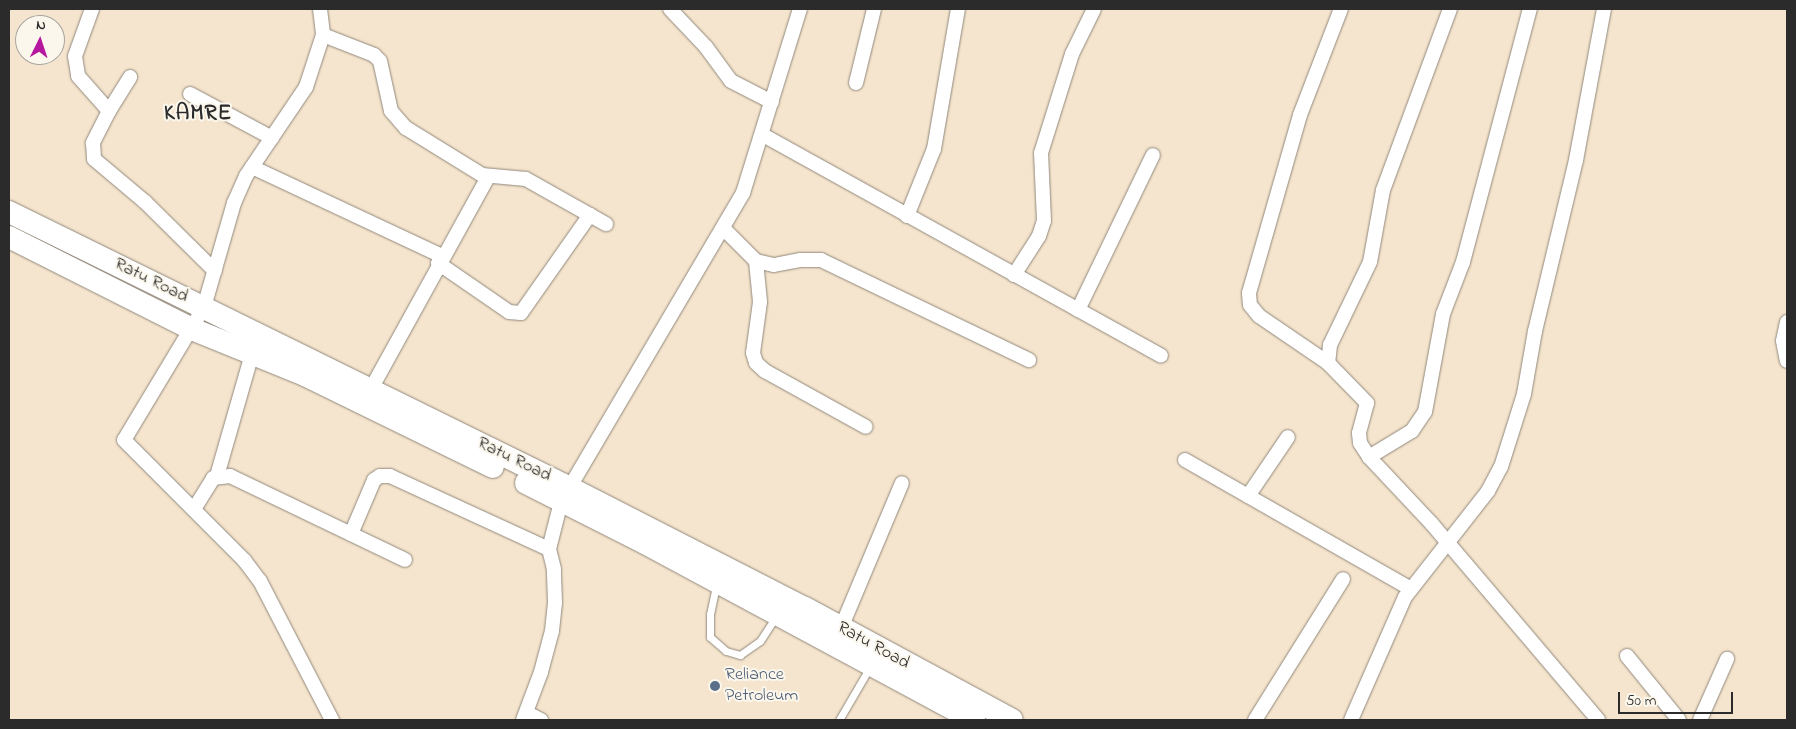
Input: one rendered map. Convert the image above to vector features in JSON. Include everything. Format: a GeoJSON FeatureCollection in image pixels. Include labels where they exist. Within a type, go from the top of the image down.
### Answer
{"type":"FeatureCollection","features":[{"type":"Feature","properties":{"kind":"main road","name":"Ratu Road"},"geometry":{"type":"LineString","coordinates":[[9,212],[371,389],[566,495],[782,607],[871,666],[974,720]]}},
{"type":"Feature","properties":{"kind":"main road","name":"Ratu Road"},"geometry":{"type":"LineString","coordinates":[[9,237],[192,329],[305,375],[566,495]]}},
{"type":"Feature","properties":{"kind":"main road","name":"Ratu Road"},"geometry":{"type":"LineString","coordinates":[[782,607],[841,628],[1012,720]]}},
{"type":"Feature","properties":{"kind":"street"},"geometry":{"type":"LineString","coordinates":[[92,9],[78,44],[76,70],[108,111]]}},
{"type":"Feature","properties":{"kind":"street"},"geometry":{"type":"LineString","coordinates":[[320,9],[323,35],[306,87],[252,167],[234,204],[204,307],[124,440],[194,509],[260,581],[332,720]]}},
{"type":"Feature","properties":{"kind":"street"},"geometry":{"type":"LineString","coordinates":[[670,9],[706,47],[731,82],[772,102]]}},
{"type":"Feature","properties":{"kind":"street"},"geometry":{"type":"LineString","coordinates":[[541,720],[525,716],[552,631],[555,594],[549,549],[566,495],[743,194],[800,9]]}},
{"type":"Feature","properties":{"kind":"street"},"geometry":{"type":"LineString","coordinates":[[856,83],[874,9]]}},
{"type":"Feature","properties":{"kind":"street"},"geometry":{"type":"LineString","coordinates":[[906,216],[934,149],[958,9]]}},
{"type":"Feature","properties":{"kind":"street"},"geometry":{"type":"LineString","coordinates":[[1014,275],[1039,236],[1044,221],[1041,153],[1072,54],[1094,9]]}},
{"type":"Feature","properties":{"kind":"street"},"geometry":{"type":"LineString","coordinates":[[1341,9],[1300,115],[1249,293],[1250,305],[1259,316],[1328,363],[1367,402],[1360,443],[1369,457],[1447,540],[1598,720]]}},
{"type":"Feature","properties":{"kind":"street"},"geometry":{"type":"LineString","coordinates":[[1328,363],[1330,345],[1370,262],[1383,190],[1450,9]]}},
{"type":"Feature","properties":{"kind":"street"},"geometry":{"type":"LineString","coordinates":[[1369,457],[1412,431],[1424,412],[1443,314],[1463,262],[1530,9]]}},
{"type":"Feature","properties":{"kind":"street"},"geometry":{"type":"LineString","coordinates":[[1351,720],[1393,620],[1411,589],[1447,540],[1488,491],[1501,467],[1524,394],[1535,331],[1576,160],[1604,9]]}},
{"type":"Feature","properties":{"kind":"street"},"geometry":{"type":"LineString","coordinates":[[323,35],[374,55],[382,66],[396,119],[488,177],[515,175],[526,179],[606,224]]}},
{"type":"Feature","properties":{"kind":"street"},"geometry":{"type":"LineString","coordinates":[[130,77],[108,111],[93,143],[94,158],[145,202],[215,271]]}},
{"type":"Feature","properties":{"kind":"street"},"geometry":{"type":"LineString","coordinates":[[190,94],[272,138]]}},
{"type":"Feature","properties":{"kind":"street"},"geometry":{"type":"LineString","coordinates":[[762,135],[1161,356]]}},
{"type":"Feature","properties":{"kind":"street"},"geometry":{"type":"LineString","coordinates":[[1078,310],[1153,156]]}},
{"type":"Feature","properties":{"kind":"street"},"geometry":{"type":"LineString","coordinates":[[252,167],[440,260],[509,312],[521,313],[590,215]]}},
{"type":"Feature","properties":{"kind":"street"},"geometry":{"type":"LineString","coordinates":[[371,389],[440,260],[488,177]]}},
{"type":"Feature","properties":{"kind":"street"},"geometry":{"type":"LineString","coordinates":[[723,228],[756,261],[774,265],[800,260],[821,260],[1029,360]]}},
{"type":"Feature","properties":{"kind":"street"},"geometry":{"type":"LineString","coordinates":[[756,261],[760,302],[753,353],[756,363],[765,371],[866,427]]}},
{"type":"Feature","properties":{"kind":"street"},"geometry":{"type":"LineString","coordinates":[[1787,322],[1783,341],[1787,361]]}},
{"type":"Feature","properties":{"kind":"street"},"geometry":{"type":"LineString","coordinates":[[194,509],[217,476],[252,354]]}},
{"type":"Feature","properties":{"kind":"street"},"geometry":{"type":"LineString","coordinates":[[1248,496],[1288,437]]}},
{"type":"Feature","properties":{"kind":"street"},"geometry":{"type":"LineString","coordinates":[[1185,460],[1411,589]]}},
{"type":"Feature","properties":{"kind":"street"},"geometry":{"type":"LineString","coordinates":[[217,476],[230,476],[405,560]]}},
{"type":"Feature","properties":{"kind":"street"},"geometry":{"type":"LineString","coordinates":[[351,534],[374,480],[380,476],[390,476],[549,549]]}},
{"type":"Feature","properties":{"kind":"street"},"geometry":{"type":"LineString","coordinates":[[841,628],[902,483]]}},
{"type":"Feature","properties":{"kind":"street"},"geometry":{"type":"LineString","coordinates":[[1255,720],[1343,579]]}},
{"type":"Feature","properties":{"kind":"street"},"geometry":{"type":"LineString","coordinates":[[1627,656],[1679,720]]}},
{"type":"Feature","properties":{"kind":"street"},"geometry":{"type":"LineString","coordinates":[[1700,720],[1727,658]]}},
{"type":"Feature","properties":{"kind":"lane"},"geometry":{"type":"LineString","coordinates":[[721,575],[710,614],[710,637],[726,651],[740,655],[760,641],[782,607]]}},
{"type":"Feature","properties":{"kind":"lane"},"geometry":{"type":"LineString","coordinates":[[839,720],[871,666]]}},
{"type":"Feature","properties":{"kind":"place","name":"Reliance Petroleum"},"geometry":{"type":"Point","coordinates":[715,686]}},
{"type":"Feature","properties":{"kind":"district","name":"KAMRE"},"geometry":{"type":"Point","coordinates":[198,115]}}]}
